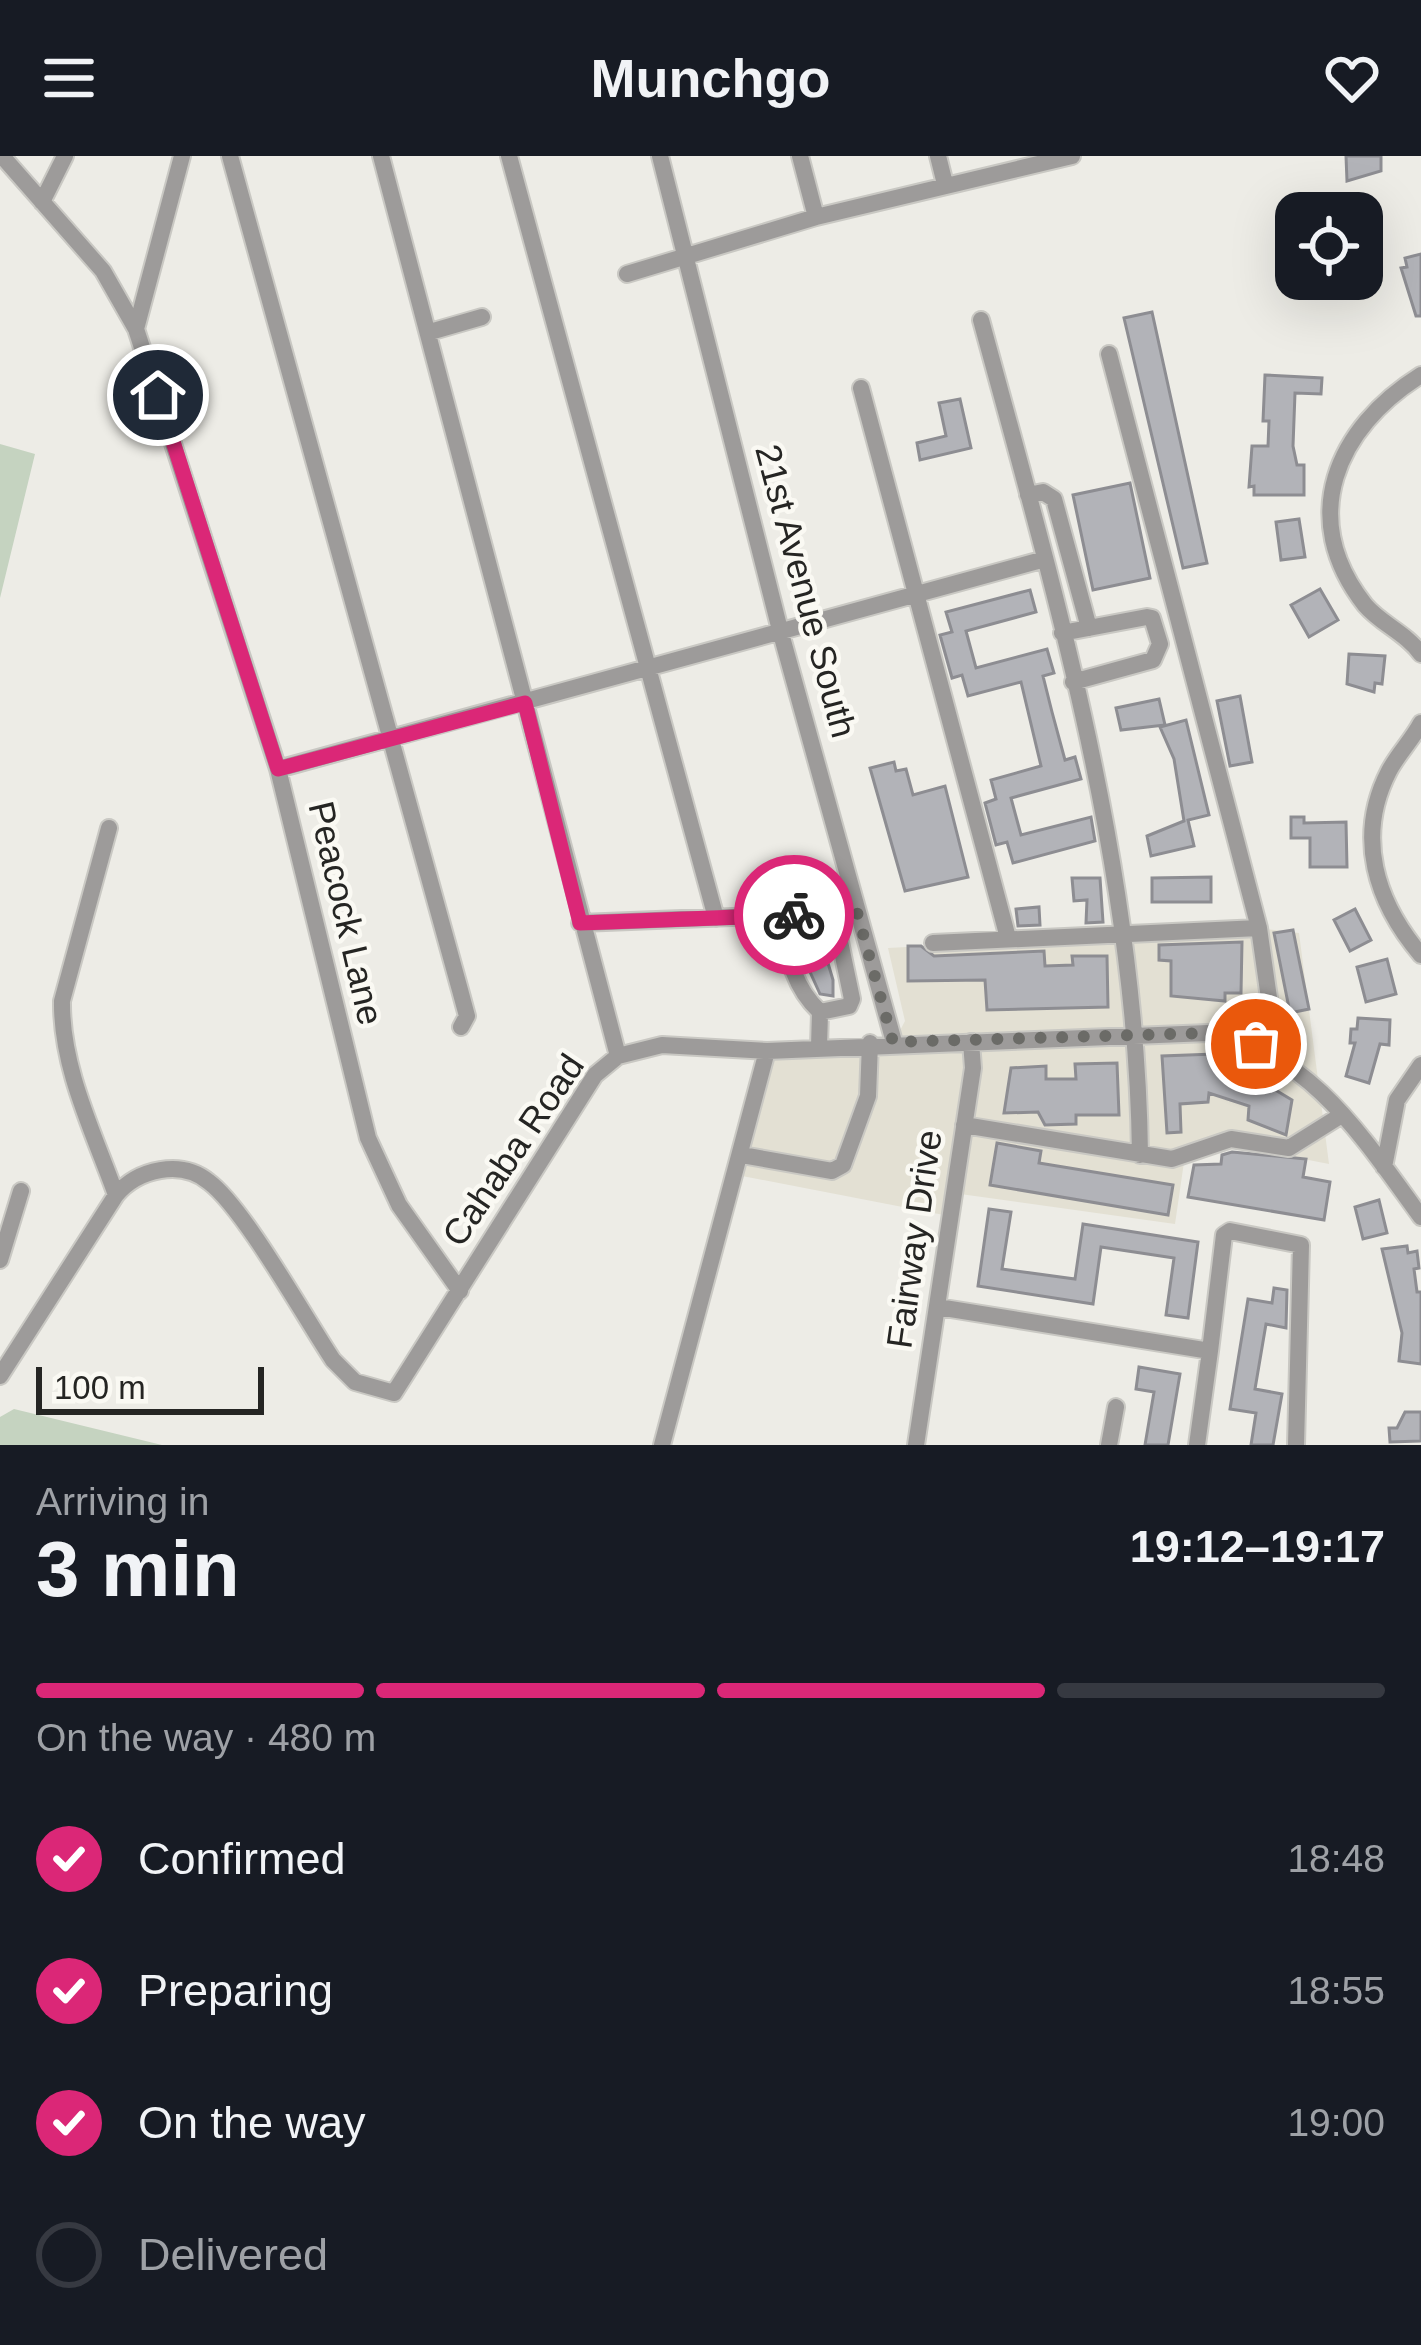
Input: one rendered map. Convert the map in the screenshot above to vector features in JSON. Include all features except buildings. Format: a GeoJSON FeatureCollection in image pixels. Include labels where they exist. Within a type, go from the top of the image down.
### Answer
{"type":"FeatureCollection","features":[{"type":"Feature","properties":{"kind":"street","name":"Peacock Lane"},"geometry":{"type":"LineString","coordinates":[[2,156],[103,271],[136,329],[278,769],[368,1138],[399,1205],[460,1291]]}},
{"type":"Feature","properties":{"kind":"street"},"geometry":{"type":"LineString","coordinates":[[42,202],[65,156]]}},
{"type":"Feature","properties":{"kind":"street"},"geometry":{"type":"LineString","coordinates":[[136,329],[182,156]]}},
{"type":"Feature","properties":{"kind":"street"},"geometry":{"type":"LineString","coordinates":[[230,156],[460,990],[466,1016],[461,1027]]}},
{"type":"Feature","properties":{"kind":"street"},"geometry":{"type":"LineString","coordinates":[[381,156],[618,1056]]}},
{"type":"Feature","properties":{"kind":"street"},"geometry":{"type":"LineString","coordinates":[[509,156],[716,918]]}},
{"type":"Feature","properties":{"kind":"street","name":"21st Avenue South"},"geometry":{"type":"LineString","coordinates":[[660,156],[780,630],[893,1042]]}},
{"type":"Feature","properties":{"kind":"street"},"geometry":{"type":"LineString","coordinates":[[800,156],[816,218]]}},
{"type":"Feature","properties":{"kind":"street"},"geometry":{"type":"LineString","coordinates":[[938,156],[945,184]]}},
{"type":"Feature","properties":{"kind":"street"},"geometry":{"type":"LineString","coordinates":[[627,274],[816,218],[1072,156]]}},
{"type":"Feature","properties":{"kind":"street"},"geometry":{"type":"LineString","coordinates":[[430,332],[482,317]]}},
{"type":"Feature","properties":{"kind":"street"},"geometry":{"type":"LineString","coordinates":[[981,320],[1046,559],[1122,933],[1138,1035],[1140,1155]]}},
{"type":"Feature","properties":{"kind":"street"},"geometry":{"type":"LineString","coordinates":[[1108,354],[1259,928],[1277,1054]]}},
{"type":"Feature","properties":{"kind":"street"},"geometry":{"type":"LineString","coordinates":[[1421,375],[1363,419],[1342,452],[1331,500],[1346,575],[1368,609],[1406,635],[1421,654]]}},
{"type":"Feature","properties":{"kind":"street"},"geometry":{"type":"LineString","coordinates":[[861,388],[1008,938]]}},
{"type":"Feature","properties":{"kind":"street"},"geometry":{"type":"LineString","coordinates":[[1028,495],[1043,491],[1054,499],[1089,628]]}},
{"type":"Feature","properties":{"kind":"street"},"geometry":{"type":"LineString","coordinates":[[278,769],[1046,559]]}},
{"type":"Feature","properties":{"kind":"street"},"geometry":{"type":"LineString","coordinates":[[1062,633],[1150,617],[1160,651],[1153,660],[1073,682]]}},
{"type":"Feature","properties":{"kind":"street"},"geometry":{"type":"LineString","coordinates":[[1421,723],[1390,769],[1371,835],[1375,874],[1394,923],[1421,955]]}},
{"type":"Feature","properties":{"kind":"street"},"geometry":{"type":"LineString","coordinates":[[0,1376],[116,1195],[69,1062],[62,1023],[62,1001],[110,828]]}},
{"type":"Feature","properties":{"kind":"street"},"geometry":{"type":"LineString","coordinates":[[580,923],[857,912]]}},
{"type":"Feature","properties":{"kind":"street"},"geometry":{"type":"LineString","coordinates":[[820,1012],[849,1006],[852,999],[834,913]]}},
{"type":"Feature","properties":{"kind":"street"},"geometry":{"type":"LineString","coordinates":[[782,915],[790,964],[803,997],[820,1012]]}},
{"type":"Feature","properties":{"kind":"street"},"geometry":{"type":"LineString","coordinates":[[933,943],[1259,928]]}},
{"type":"Feature","properties":{"kind":"street"},"geometry":{"type":"LineString","coordinates":[[819,1047],[820,1012]]}},
{"type":"Feature","properties":{"kind":"street","name":"Cahaba Road"},"geometry":{"type":"LineString","coordinates":[[116,1195],[135,1178],[158,1170],[184,1170],[209,1181],[333,1360],[355,1382],[394,1394],[595,1075],[618,1056],[683,1045],[767,1051],[893,1042],[1208,1033],[1277,1054],[1304,1074],[1421,1217]]}},
{"type":"Feature","properties":{"kind":"street","name":"Fairway Drive"},"geometry":{"type":"LineString","coordinates":[[916,1445],[964,1125],[971,1042]]}},
{"type":"Feature","properties":{"kind":"street"},"geometry":{"type":"LineString","coordinates":[[742,1155],[832,1171],[843,1165],[862,1118],[870,1043]]}},
{"type":"Feature","properties":{"kind":"street"},"geometry":{"type":"LineString","coordinates":[[662,1445],[767,1051]]}},
{"type":"Feature","properties":{"kind":"street"},"geometry":{"type":"LineString","coordinates":[[1384,1167],[1397,1100],[1421,1065]]}},
{"type":"Feature","properties":{"kind":"street"},"geometry":{"type":"LineString","coordinates":[[964,1125],[1172,1159],[1232,1139],[1288,1148],[1340,1116]]}},
{"type":"Feature","properties":{"kind":"street"},"geometry":{"type":"LineString","coordinates":[[0,1260],[21,1190]]}},
{"type":"Feature","properties":{"kind":"street"},"geometry":{"type":"LineString","coordinates":[[1197,1445],[1224,1235],[1230,1231],[1301,1245],[1296,1445]]}},
{"type":"Feature","properties":{"kind":"street"},"geometry":{"type":"LineString","coordinates":[[938,1306],[1210,1351]]}},
{"type":"Feature","properties":{"kind":"street"},"geometry":{"type":"LineString","coordinates":[[1108,1445],[1116,1407]]}},
{"type":"Feature","properties":{"kind":"shaded area"},"geometry":{"type":"Polygon","coordinates":[[[1259,928],[1299,933],[1329,1164],[1227,1144],[1184,1162],[1175,1224],[953,1193],[949,1216],[737,1175],[767,1051],[894,1042],[905,1021],[888,948],[1259,928]]]}},
{"type":"Feature","properties":{"kind":"green space"},"geometry":{"type":"Polygon","coordinates":[[[0,444],[35,454],[0,598],[0,444]]]}},
{"type":"Feature","properties":{"kind":"green space"},"geometry":{"type":"Polygon","coordinates":[[[14,1409],[162,1445],[0,1445],[0,1417],[14,1409]]]}},
{"type":"Feature","properties":{"kind":"way so far"},"geometry":{"type":"LineString","coordinates":[[794,915],[857,912],[893,1042],[1208,1033],[1256,1044]]}},
{"type":"Feature","properties":{"kind":"route"},"geometry":{"type":"LineString","coordinates":[[158,395],[278,769],[525,703],[580,923],[794,915]]}}]}
